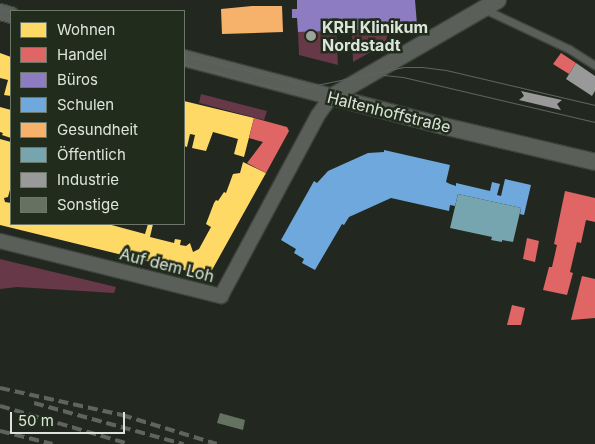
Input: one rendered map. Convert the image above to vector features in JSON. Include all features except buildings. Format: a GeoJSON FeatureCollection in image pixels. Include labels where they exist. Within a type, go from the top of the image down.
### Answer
{"type":"FeatureCollection","features":[{"type":"Feature","properties":{"kind":"street"},"geometry":{"type":"LineString","coordinates":[[331,97],[498,0]]}},
{"type":"Feature","properties":{"kind":"street","name":"Haltenhoffstraße"},"geometry":{"type":"LineString","coordinates":[[185,58],[331,97],[595,162]]}},
{"type":"Feature","properties":{"kind":"street","name":"Auf dem Loh"},"geometry":{"type":"LineString","coordinates":[[0,241],[221,296],[318,115],[331,97]]}},
{"type":"Feature","properties":{"kind":"lane"},"geometry":{"type":"LineString","coordinates":[[483,8],[569,49],[595,65]]}},
{"type":"Feature","properties":{"kind":"shaded area"},"geometry":{"type":"Polygon","coordinates":[[[352,29],[389,29],[385,44],[353,62],[352,29]]]}},
{"type":"Feature","properties":{"kind":"shaded area"},"geometry":{"type":"Polygon","coordinates":[[[336,30],[338,65],[299,55],[298,32],[336,30]]]}},
{"type":"Feature","properties":{"kind":"shaded area"},"geometry":{"type":"Polygon","coordinates":[[[201,94],[267,111],[264,120],[199,103],[201,94]]]}},
{"type":"Feature","properties":{"kind":"shaded area"},"geometry":{"type":"Polygon","coordinates":[[[0,259],[116,287],[114,293],[17,287],[0,289],[0,259]]]}},
{"type":"Feature","properties":{"kind":"tram line"},"geometry":{"type":"LineString","coordinates":[[0,8],[10,10]]}},
{"type":"Feature","properties":{"kind":"tram line"},"geometry":{"type":"LineString","coordinates":[[0,16],[10,19]]}},
{"type":"Feature","properties":{"kind":"tram line"},"geometry":{"type":"LineString","coordinates":[[185,55],[304,84]]}},
{"type":"Feature","properties":{"kind":"tram line"},"geometry":{"type":"LineString","coordinates":[[185,64],[271,87],[292,90],[404,67],[422,67],[446,70],[595,105]]}},
{"type":"Feature","properties":{"kind":"tram line"},"geometry":{"type":"LineString","coordinates":[[384,75],[403,77],[595,122]]}},
{"type":"Feature","properties":{"kind":"railway"},"geometry":{"type":"LineString","coordinates":[[0,388],[122,415],[217,444]]}},
{"type":"Feature","properties":{"kind":"railway"},"geometry":{"type":"LineString","coordinates":[[34,403],[183,444]]}},
{"type":"Feature","properties":{"kind":"railway"},"geometry":{"type":"LineString","coordinates":[[0,406],[129,444]]}},
{"type":"Feature","properties":{"kind":"railway"},"geometry":{"type":"LineString","coordinates":[[0,431],[52,444]]}},
{"type":"Feature","properties":{"kind":"place","name":"KRH Klinikum Nordstadt"},"geometry":{"type":"Point","coordinates":[311,36]}}]}
